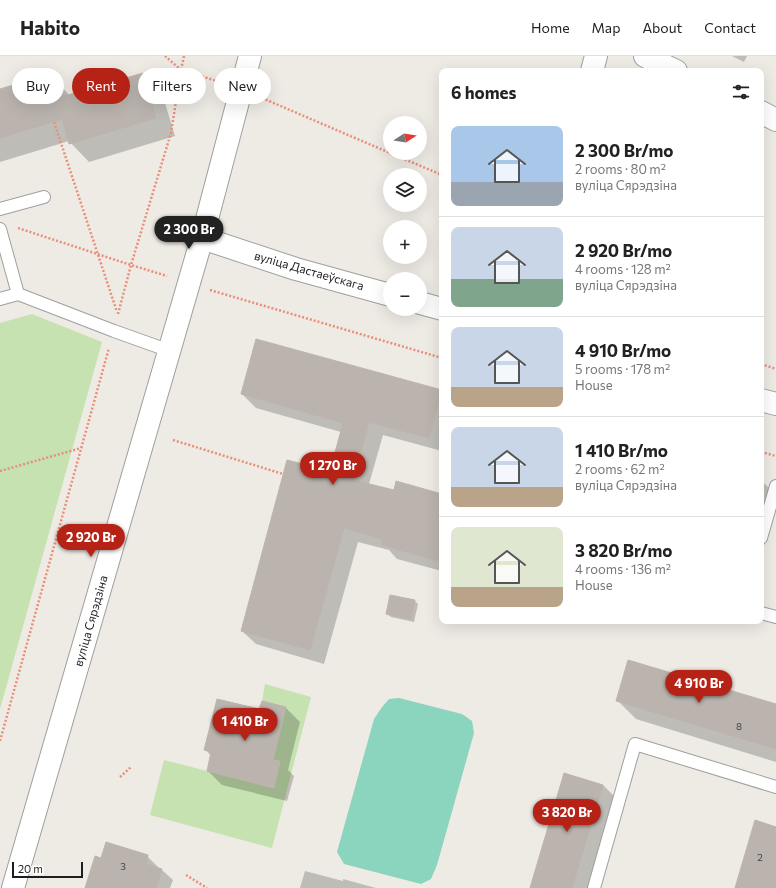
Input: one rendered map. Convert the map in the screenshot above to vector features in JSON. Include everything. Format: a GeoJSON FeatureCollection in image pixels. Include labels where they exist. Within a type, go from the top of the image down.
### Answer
{"type":"FeatureCollection","features":[{"type":"Feature","properties":{"kind":"street"},"geometry":{"type":"LineString","coordinates":[[247,68],[250,56]]}},
{"type":"Feature","properties":{"kind":"street"},"geometry":{"type":"LineString","coordinates":[[593,68],[596,56]]}},
{"type":"Feature","properties":{"kind":"street"},"geometry":{"type":"LineString","coordinates":[[645,56],[670,68]]}},
{"type":"Feature","properties":{"kind":"street"},"geometry":{"type":"LineString","coordinates":[[202,238],[238,104]]}},
{"type":"Feature","properties":{"kind":"street"},"geometry":{"type":"LineString","coordinates":[[764,114],[776,120]]}},
{"type":"Feature","properties":{"kind":"street","name":"вуліца Дастаеўскага"},"geometry":{"type":"LineString","coordinates":[[202,238],[296,269],[383,293]]}},
{"type":"Feature","properties":{"kind":"street","name":"вуліца Сярэдзіна"},"geometry":{"type":"LineString","coordinates":[[13,888],[202,238]]}},
{"type":"Feature","properties":{"kind":"street"},"geometry":{"type":"LineString","coordinates":[[427,305],[439,308]]}},
{"type":"Feature","properties":{"kind":"street"},"geometry":{"type":"LineString","coordinates":[[764,401],[776,404]]}},
{"type":"Feature","properties":{"kind":"lane"},"geometry":{"type":"LineString","coordinates":[[0,209],[44,197]]}},
{"type":"Feature","properties":{"kind":"lane"},"geometry":{"type":"LineString","coordinates":[[0,229],[18,294]]}},
{"type":"Feature","properties":{"kind":"lane"},"geometry":{"type":"LineString","coordinates":[[0,299],[18,294],[170,351]]}},
{"type":"Feature","properties":{"kind":"lane"},"geometry":{"type":"LineString","coordinates":[[764,528],[776,486]]}},
{"type":"Feature","properties":{"kind":"lane"},"geometry":{"type":"LineString","coordinates":[[764,614],[776,617]]}},
{"type":"Feature","properties":{"kind":"lane"},"geometry":{"type":"LineString","coordinates":[[594,888],[635,744],[776,787]]}},
{"type":"Feature","properties":{"kind":"path"},"geometry":{"type":"LineString","coordinates":[[165,56],[178,68]]}},
{"type":"Feature","properties":{"kind":"path"},"geometry":{"type":"LineString","coordinates":[[181,68],[184,56]]}},
{"type":"Feature","properties":{"kind":"path"},"geometry":{"type":"LineString","coordinates":[[271,102],[383,150]]}},
{"type":"Feature","properties":{"kind":"path"},"geometry":{"type":"LineString","coordinates":[[15,227],[131,265],[171,133],[175,104]]}},
{"type":"Feature","properties":{"kind":"path"},"geometry":{"type":"LineString","coordinates":[[54,122],[118,315]]}},
{"type":"Feature","properties":{"kind":"path"},"geometry":{"type":"LineString","coordinates":[[407,160],[439,174]]}},
{"type":"Feature","properties":{"kind":"path"},"geometry":{"type":"LineString","coordinates":[[764,365],[776,369]]}},
{"type":"Feature","properties":{"kind":"path"},"geometry":{"type":"LineString","coordinates":[[173,440],[283,474]]}},
{"type":"Feature","properties":{"kind":"path"},"geometry":{"type":"LineString","coordinates":[[0,471],[81,448]]}},
{"type":"Feature","properties":{"kind":"path"},"geometry":{"type":"LineString","coordinates":[[764,453],[776,456]]}},
{"type":"Feature","properties":{"kind":"path"},"geometry":{"type":"LineString","coordinates":[[120,777],[131,767]]}},
{"type":"Feature","properties":{"kind":"path"},"geometry":{"type":"LineString","coordinates":[[186,875],[207,888]]}},
{"type":"Feature","properties":{"kind":"green space"},"geometry":{"type":"Polygon","coordinates":[[[32,314],[102,342],[0,709],[0,323],[32,314]]]}},
{"type":"Feature","properties":{"kind":"green space"},"geometry":{"type":"Polygon","coordinates":[[[265,684],[311,697],[272,848],[150,815],[164,760],[274,788],[280,762],[273,760],[286,707],[262,701],[265,684]]]}},
{"type":"Feature","properties":{"kind":"green space"},"geometry":{"type":"Polygon","coordinates":[[[399,698],[462,714],[472,721],[474,733],[437,865],[431,879],[421,884],[344,864],[337,852],[374,719],[389,699],[399,698]]]}},
{"type":"Feature","properties":{"kind":"building"},"geometry":{"type":"Polygon","coordinates":[[[138,74],[138,104],[152,104],[156,118],[69,144],[62,119],[0,138],[0,89],[12,85],[12,104],[64,104],[64,96],[72,94],[72,104],[130,104],[130,77],[138,74]]]}},
{"type":"Feature","properties":{"kind":"building"},"geometry":{"type":"Polygon","coordinates":[[[256,339],[439,389],[439,401],[429,438],[369,422],[353,480],[394,490],[396,481],[439,493],[439,561],[382,545],[383,539],[344,528],[310,650],[241,631],[287,460],[330,471],[343,423],[241,394],[256,339]]]}},
{"type":"Feature","properties":{"kind":"building"},"geometry":{"type":"Polygon","coordinates":[[[390,595],[415,600],[411,619],[386,614],[390,595]]]}},
{"type":"Feature","properties":{"kind":"building"},"geometry":{"type":"Polygon","coordinates":[[[628,660],[776,704],[776,749],[616,701],[628,660]]]}},
{"type":"Feature","properties":{"kind":"building"},"geometry":{"type":"Polygon","coordinates":[[[217,699],[259,709],[262,701],[286,707],[273,760],[280,761],[274,788],[207,771],[211,752],[204,750],[217,699]]]}},
{"type":"Feature","properties":{"kind":"building"},"geometry":{"type":"Polygon","coordinates":[[[564,773],[603,785],[572,888],[530,888],[564,773]]]}},
{"type":"Feature","properties":{"kind":"building"},"geometry":{"type":"Polygon","coordinates":[[[755,820],[776,827],[776,888],[735,888],[755,820]]]}},
{"type":"Feature","properties":{"kind":"building"},"geometry":{"type":"Polygon","coordinates":[[[106,842],[148,855],[146,864],[162,869],[156,888],[85,888],[95,856],[101,858],[106,842]]]}}]}
